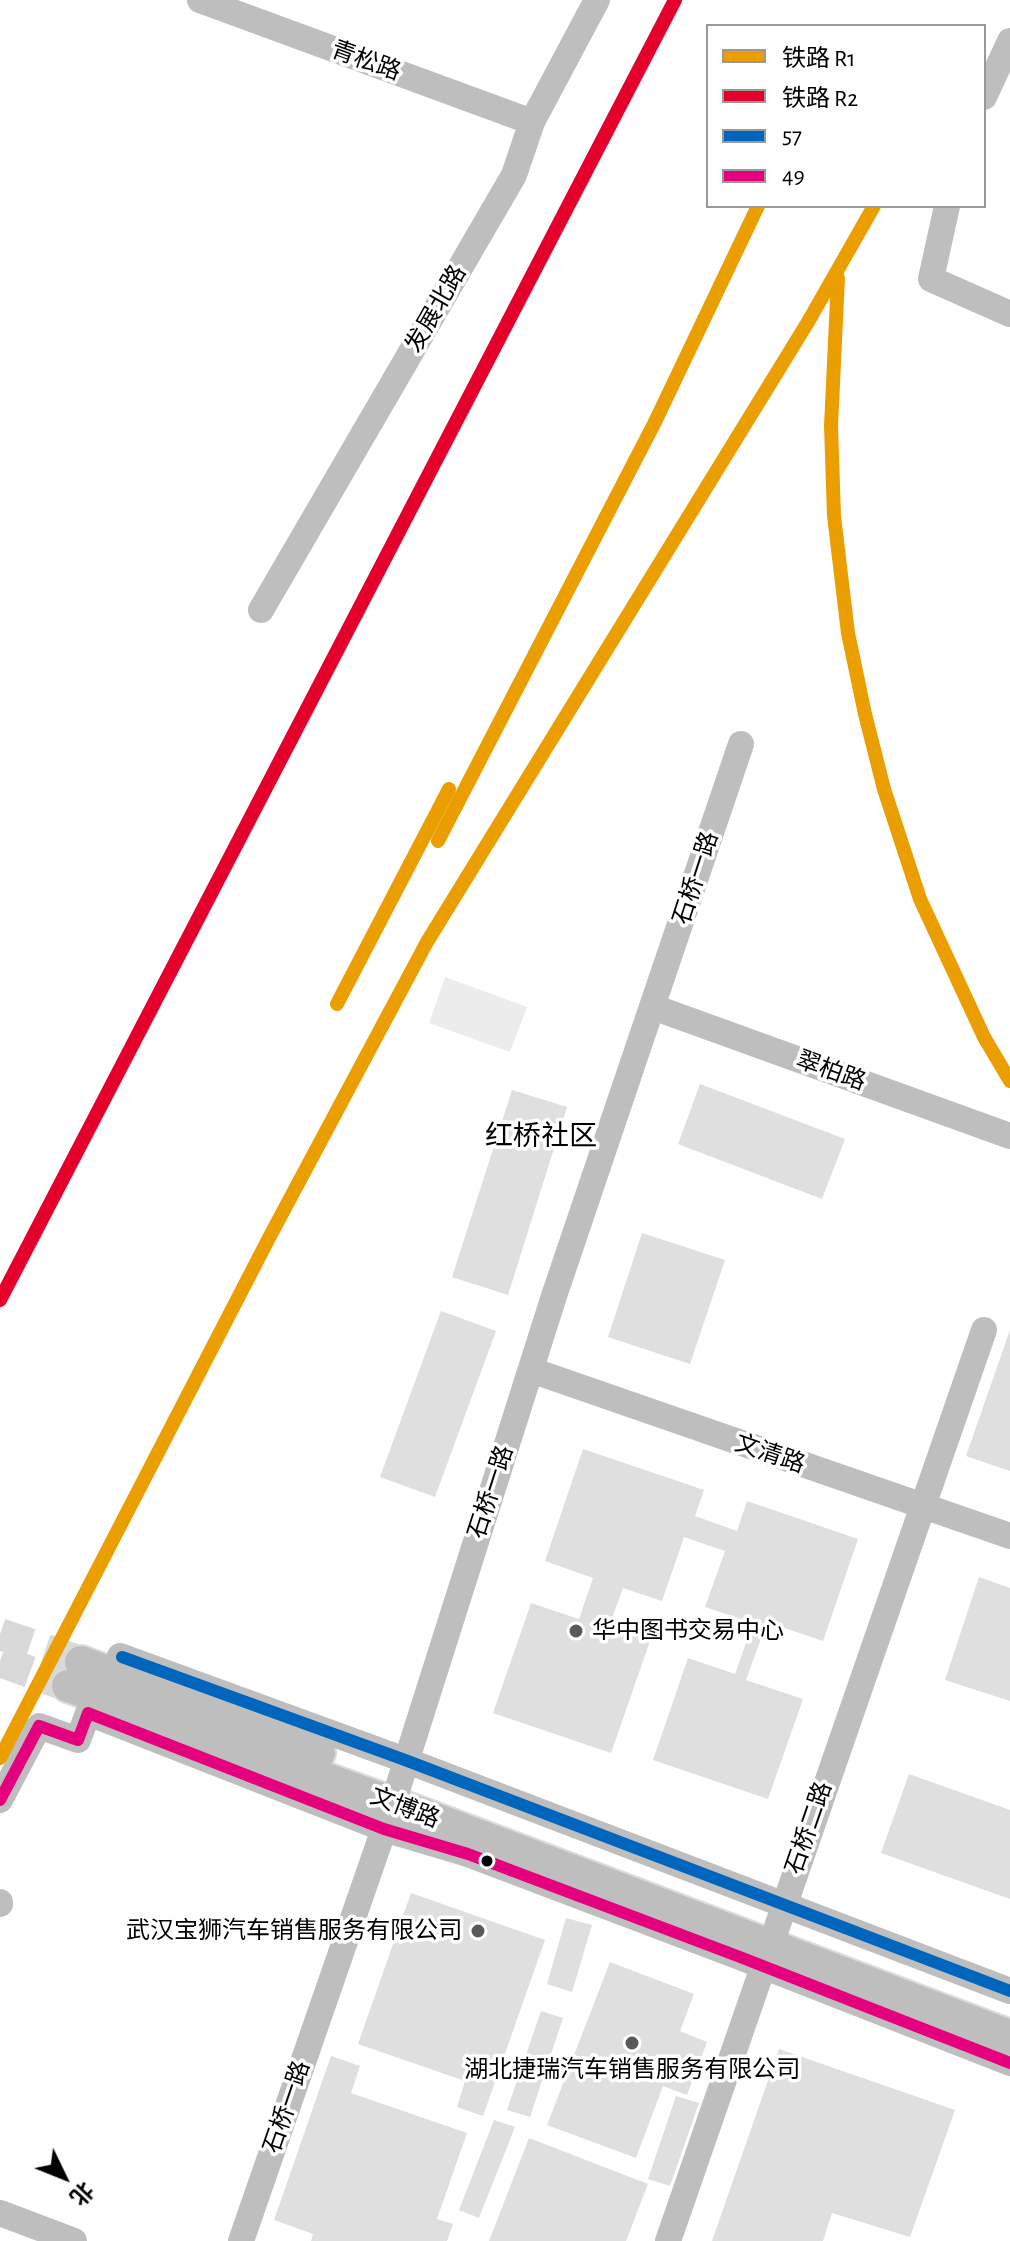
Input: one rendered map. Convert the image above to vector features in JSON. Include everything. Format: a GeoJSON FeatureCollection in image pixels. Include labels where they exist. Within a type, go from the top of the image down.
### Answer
{"type":"FeatureCollection","features":[{"type":"Feature","properties":{"kind":"main road","name":"文博路"},"geometry":{"type":"LineString","coordinates":[[75,1674],[772,1935],[1010,2017]]}},
{"type":"Feature","properties":{"kind":"main road","name":"文博路"},"geometry":{"type":"LineString","coordinates":[[772,1935],[1010,2036]]}},
{"type":"Feature","properties":{"kind":"street","name":"青松路"},"geometry":{"type":"LineString","coordinates":[[200,0],[532,122]]}},
{"type":"Feature","properties":{"kind":"street","name":"发展北路"},"geometry":{"type":"LineString","coordinates":[[261,610],[514,175],[532,122],[597,0]]}},
{"type":"Feature","properties":{"kind":"street"},"geometry":{"type":"LineString","coordinates":[[986,93],[1010,41]]}},
{"type":"Feature","properties":{"kind":"street"},"geometry":{"type":"LineString","coordinates":[[947,208],[931,279],[1010,314]]}},
{"type":"Feature","properties":{"kind":"street","name":"石桥一路"},"geometry":{"type":"LineString","coordinates":[[241,2241],[395,1794],[531,1370],[741,744]]}},
{"type":"Feature","properties":{"kind":"street","name":"翠柏路"},"geometry":{"type":"LineString","coordinates":[[653,1007],[1010,1136]]}},
{"type":"Feature","properties":{"kind":"street","name":"石桥二路"},"geometry":{"type":"LineString","coordinates":[[668,2241],[984,1330]]}},
{"type":"Feature","properties":{"kind":"street","name":"文清路"},"geometry":{"type":"LineString","coordinates":[[531,1370],[1010,1536]]}},
{"type":"Feature","properties":{"kind":"street"},"geometry":{"type":"LineString","coordinates":[[120,1656],[395,1794],[468,1854],[772,1935],[1010,1991]]}},
{"type":"Feature","properties":{"kind":"street"},"geometry":{"type":"LineString","coordinates":[[0,1800],[39,1726],[78,1740],[88,1713],[395,1794]]}},
{"type":"Feature","properties":{"kind":"street"},"geometry":{"type":"LineString","coordinates":[[772,1935],[1010,2063]]}},
{"type":"Feature","properties":{"kind":"street"},"geometry":{"type":"LineString","coordinates":[[0,2213],[74,2241]]}},
{"type":"Feature","properties":{"kind":"shaded area"},"geometry":{"type":"Polygon","coordinates":[[[445,977],[527,1007],[510,1052],[429,1023],[445,977]]]}},
{"type":"Feature","properties":{"kind":"building"},"geometry":{"type":"Polygon","coordinates":[[[700,1084],[845,1139],[822,1199],[678,1144],[700,1084]]]}},
{"type":"Feature","properties":{"kind":"building"},"geometry":{"type":"Polygon","coordinates":[[[512,1090],[567,1107],[508,1295],[452,1277],[512,1090]]]}},
{"type":"Feature","properties":{"kind":"building"},"geometry":{"type":"Polygon","coordinates":[[[642,1233],[725,1260],[690,1364],[608,1337],[642,1233]]]}},
{"type":"Feature","properties":{"kind":"building"},"geometry":{"type":"Polygon","coordinates":[[[441,1311],[496,1331],[435,1497],[380,1477],[441,1311]]]}},
{"type":"Feature","properties":{"kind":"building"},"geometry":{"type":"Polygon","coordinates":[[[1010,1330],[1010,1471],[966,1456],[1010,1330]]]}},
{"type":"Feature","properties":{"kind":"building","name":"华中图书交易中心"},"geometry":{"type":"Polygon","coordinates":[[[583,1449],[704,1490],[695,1516],[737,1531],[747,1501],[858,1539],[823,1641],[767,1622],[746,1680],[803,1699],[768,1799],[653,1760],[688,1658],[735,1674],[753,1623],[705,1607],[725,1551],[684,1537],[662,1601],[623,1588],[610,1624],[651,1638],[611,1753],[493,1713],[531,1603],[579,1619],[593,1578],[545,1561],[583,1449]]]}},
{"type":"Feature","properties":{"kind":"building"},"geometry":{"type":"Polygon","coordinates":[[[979,1577],[1010,1588],[1010,1701],[945,1680],[979,1577]]]}},
{"type":"Feature","properties":{"kind":"building"},"geometry":{"type":"Polygon","coordinates":[[[909,1774],[1010,1810],[1010,1899],[881,1853],[909,1774]]]}},
{"type":"Feature","properties":{"kind":"building"},"geometry":{"type":"Polygon","coordinates":[[[411,1893],[545,1940],[483,2116],[457,2107],[465,2081],[358,2044],[411,1893]]]}},
{"type":"Feature","properties":{"kind":"building"},"geometry":{"type":"Polygon","coordinates":[[[566,1918],[592,1925],[572,1992],[547,1984],[566,1918]]]}},
{"type":"Feature","properties":{"kind":"building"},"geometry":{"type":"Polygon","coordinates":[[[610,1962],[694,1994],[680,2031],[707,2042],[687,2095],[663,2086],[636,2158],[547,2125],[610,1962]]]}},
{"type":"Feature","properties":{"kind":"building"},"geometry":{"type":"Polygon","coordinates":[[[541,2011],[563,2018],[530,2117],[507,2110],[541,2011]]]}},
{"type":"Feature","properties":{"kind":"building"},"geometry":{"type":"Polygon","coordinates":[[[779,2049],[955,2110],[910,2237],[832,2213],[823,2241],[712,2241],[779,2049]]]}},
{"type":"Feature","properties":{"kind":"building"},"geometry":{"type":"Polygon","coordinates":[[[331,2056],[360,2066],[351,2093],[467,2133],[437,2219],[453,2224],[447,2241],[311,2241],[313,2234],[274,2220],[331,2056]]]}},
{"type":"Feature","properties":{"kind":"building"},"geometry":{"type":"Polygon","coordinates":[[[676,2096],[699,2103],[670,2186],[648,2179],[676,2096]]]}},
{"type":"Feature","properties":{"kind":"building"},"geometry":{"type":"Polygon","coordinates":[[[494,2120],[515,2127],[479,2218],[459,2210],[494,2120]]]}},
{"type":"Feature","properties":{"kind":"building"},"geometry":{"type":"Polygon","coordinates":[[[529,2138],[648,2184],[626,2241],[489,2241],[529,2138]]]}},
{"type":"Feature","properties":{"kind":"tunnel"},"geometry":{"type":"LineString","coordinates":[[0,1634],[81,1662]]}},
{"type":"Feature","properties":{"kind":"tunnel"},"geometry":{"type":"LineString","coordinates":[[0,1661],[68,1686]]}},
{"type":"Feature","properties":{"kind":"rail line","name":"R2"},"geometry":{"type":"LineString","coordinates":[[0,1300],[675,0]]}},
{"type":"Feature","properties":{"kind":"rail line","name":"R1"},"geometry":{"type":"LineString","coordinates":[[438,841],[655,422],[757,208]]}},
{"type":"Feature","properties":{"kind":"rail line","name":"R1"},"geometry":{"type":"LineString","coordinates":[[0,1758],[269,1238],[427,942],[808,322],[873,208]]}},
{"type":"Feature","properties":{"kind":"rail line","name":"R1"},"geometry":{"type":"LineString","coordinates":[[838,278],[831,426],[834,516],[848,633],[865,714],[884,789],[920,899],[984,1037],[1010,1081]]}},
{"type":"Feature","properties":{"kind":"rail line","name":"R1"},"geometry":{"type":"LineString","coordinates":[[337,1004],[449,789]]}},
{"type":"Feature","properties":{"kind":"transit line","name":"57"},"geometry":{"type":"LineString","coordinates":[[122,1657],[405,1760],[1010,1991]]}},
{"type":"Feature","properties":{"kind":"transit line","name":"49"},"geometry":{"type":"LineString","coordinates":[[0,1800],[39,1726],[78,1740],[88,1713],[384,1829],[468,1854],[1010,2063]]}},
{"type":"Feature","properties":{"kind":"place","name":"华中图书交易中心"},"geometry":{"type":"Point","coordinates":[576,1631]}},
{"type":"Feature","properties":{"kind":"place","name":"武汉宝狮汽车销售服务有限公司"},"geometry":{"type":"Point","coordinates":[478,1931]}},
{"type":"Feature","properties":{"kind":"place","name":"湖北捷瑞汽车销售服务有限公司"},"geometry":{"type":"Point","coordinates":[632,2043]}},
{"type":"Feature","properties":{"kind":"district","name":"红桥社区"},"geometry":{"type":"Point","coordinates":[541,1137]}}]}
